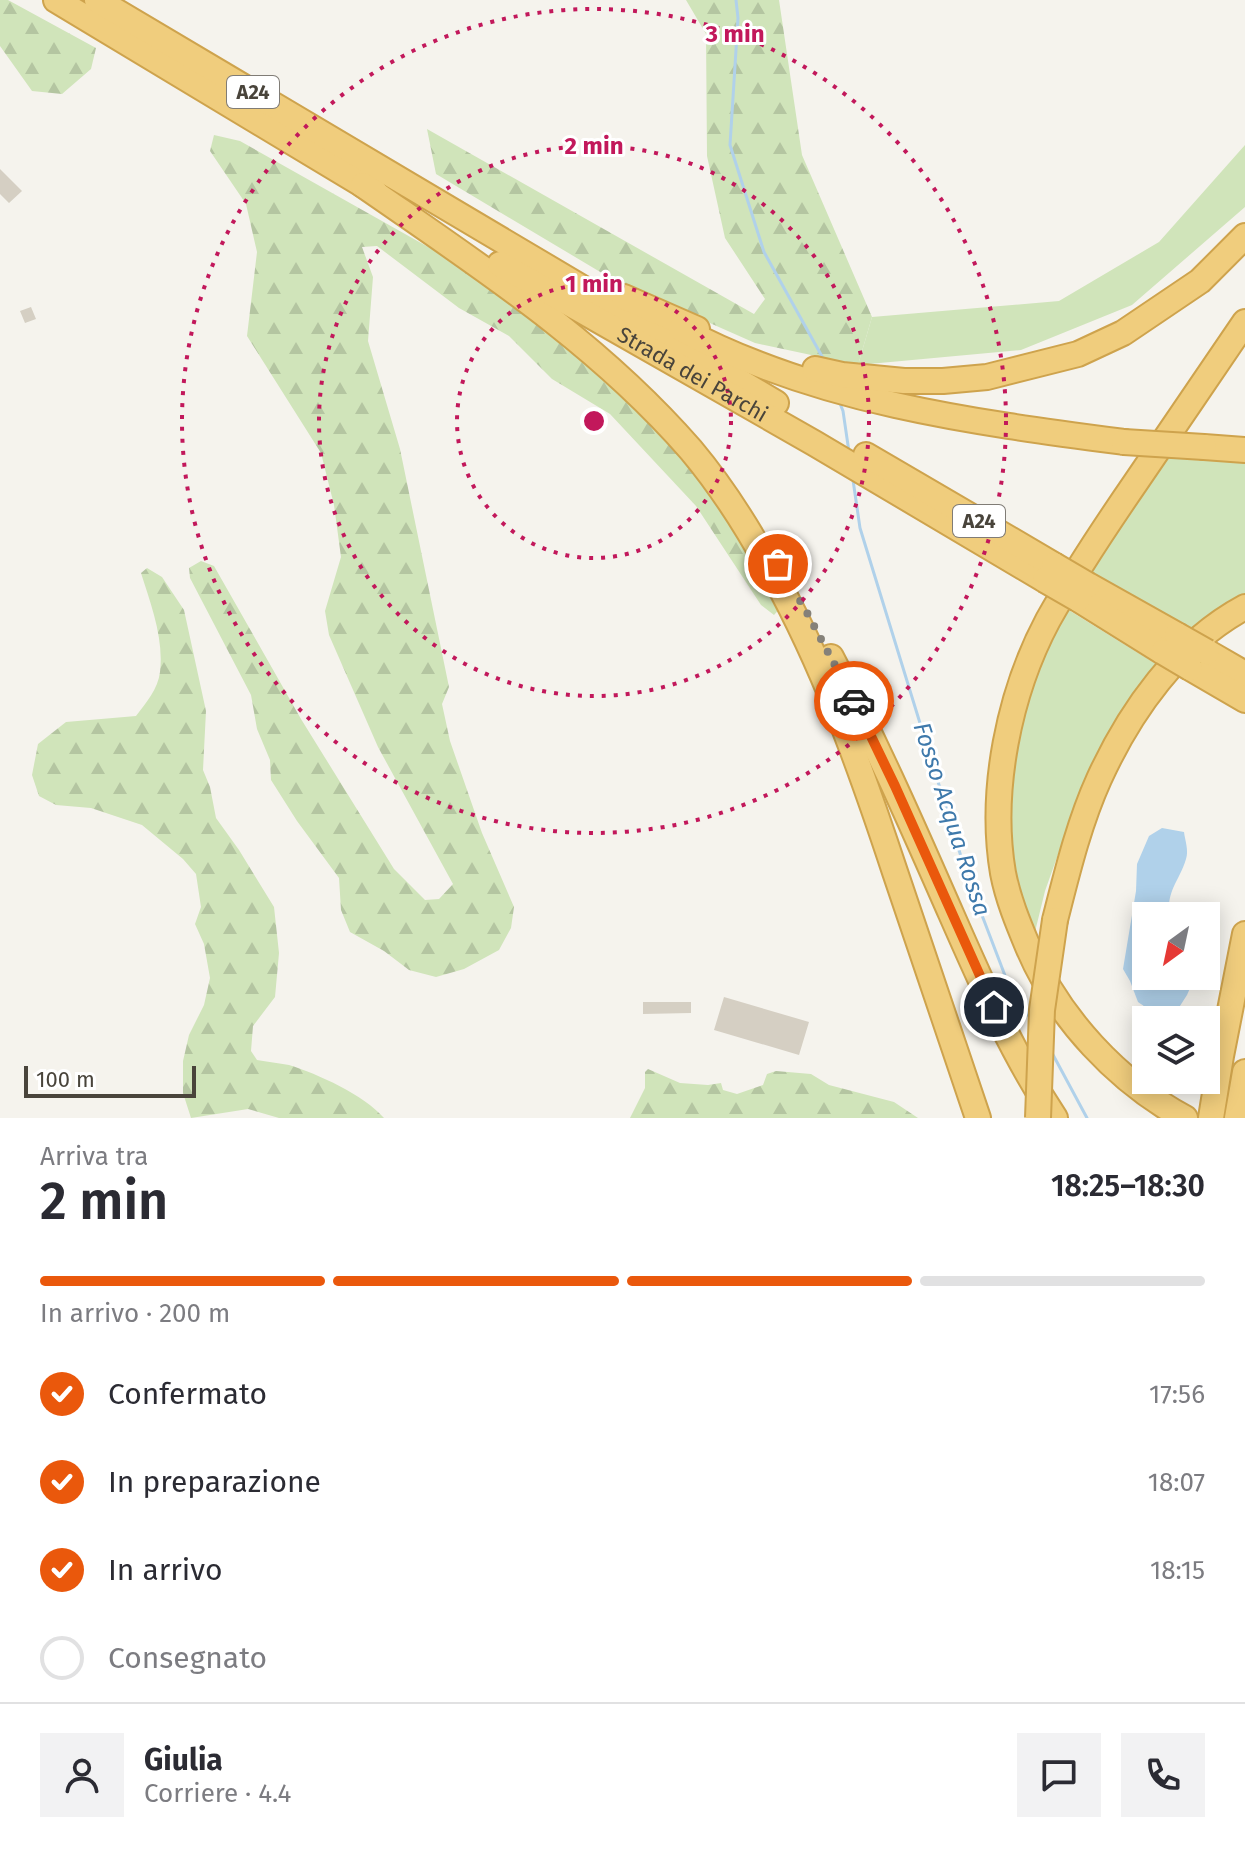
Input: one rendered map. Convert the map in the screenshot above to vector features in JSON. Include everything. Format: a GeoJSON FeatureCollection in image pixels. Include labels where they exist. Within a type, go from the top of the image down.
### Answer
{"type":"FeatureCollection","features":[{"type":"Feature","properties":{"kind":"highway","name":"Strada dei Parchi"},"geometry":{"type":"LineString","coordinates":[[56,0],[363,185],[817,436]]}},
{"type":"Feature","properties":{"kind":"highway","name":"Strada dei Parchi"},"geometry":{"type":"LineString","coordinates":[[97,0],[410,185],[817,436],[1199,660],[1245,700]]}},
{"type":"Feature","properties":{"kind":"highway"},"geometry":{"type":"LineString","coordinates":[[363,185],[535,306],[641,397],[680,439],[778,564],[824,644],[895,786],[1005,1030],[1055,1118]]}},
{"type":"Feature","properties":{"kind":"highway"},"geometry":{"type":"LineString","coordinates":[[410,185],[709,343],[767,367],[815,377],[886,404],[952,418],[1124,442],[1245,450]]}},
{"type":"Feature","properties":{"kind":"highway"},"geometry":{"type":"LineString","coordinates":[[815,377],[842,375],[943,381],[987,377],[1078,354],[1123,333],[1200,281],[1245,236]]}},
{"type":"Feature","properties":{"kind":"highway"},"geometry":{"type":"LineString","coordinates":[[1185,1118],[1162,1105],[1113,1067],[1073,1021],[1040,974],[1013,912],[1003,872],[998,821],[1002,770],[1012,714],[1023,677],[1047,622],[1097,539],[1245,322]]}},
{"type":"Feature","properties":{"kind":"highway"},"geometry":{"type":"LineString","coordinates":[[735,507],[794,611],[833,700],[877,818],[978,1118]]}},
{"type":"Feature","properties":{"kind":"highway"},"geometry":{"type":"LineString","coordinates":[[1038,1118],[1042,1010],[1055,920],[1075,846],[1099,779],[1132,717],[1164,674],[1227,617],[1245,607]]}},
{"type":"Feature","properties":{"kind":"highway","name":"Strada dei Parchi"},"geometry":{"type":"LineString","coordinates":[[1199,660],[1245,674]]}},
{"type":"Feature","properties":{"kind":"highway"},"geometry":{"type":"LineString","coordinates":[[1211,1118],[1245,934]]}},
{"type":"Feature","properties":{"kind":"highway"},"geometry":{"type":"LineString","coordinates":[[1237,1118],[1245,1072]]}},
{"type":"Feature","properties":{"kind":"green space"},"geometry":{"type":"Polygon","coordinates":[[[0,0],[8,0],[96,48],[91,69],[62,94],[32,91],[0,46],[0,0]]]}},
{"type":"Feature","properties":{"kind":"green space"},"geometry":{"type":"Polygon","coordinates":[[[686,0],[779,0],[802,155],[872,317],[858,365],[755,343],[617,282],[436,174],[427,129],[754,314],[765,299],[725,238],[707,156],[706,34],[686,0]]]}},
{"type":"Feature","properties":{"kind":"green space"},"geometry":{"type":"Polygon","coordinates":[[[214,135],[240,141],[469,270],[516,304],[617,388],[686,461],[744,538],[783,605],[774,615],[761,605],[696,506],[610,414],[552,379],[509,336],[459,308],[377,246],[362,247],[373,277],[368,341],[400,449],[449,687],[442,704],[450,741],[482,833],[514,907],[511,928],[499,950],[464,969],[436,977],[409,970],[384,951],[350,932],[341,910],[339,878],[271,780],[270,760],[257,729],[251,695],[190,578],[189,568],[201,561],[214,566],[301,719],[394,869],[425,900],[439,899],[453,884],[378,747],[329,635],[325,611],[341,557],[334,505],[321,453],[247,336],[257,252],[246,204],[210,151],[214,135]]]}},
{"type":"Feature","properties":{"kind":"green space"},"geometry":{"type":"Polygon","coordinates":[[[1245,145],[1245,207],[1132,305],[1021,350],[858,365],[872,317],[1059,301],[1159,242],[1245,145]]]}},
{"type":"Feature","properties":{"kind":"green space"},"geometry":{"type":"Polygon","coordinates":[[[1165,455],[1245,461],[1245,597],[1195,634],[1090,572],[1165,455]]]}},
{"type":"Feature","properties":{"kind":"green space"},"geometry":{"type":"Polygon","coordinates":[[[147,568],[162,577],[184,610],[206,711],[203,770],[216,818],[274,907],[279,953],[275,997],[253,1026],[251,1051],[257,1060],[289,1065],[340,1086],[365,1101],[384,1118],[279,1118],[248,1109],[191,1118],[183,1093],[183,1061],[189,1035],[204,1005],[210,978],[204,944],[195,924],[201,907],[196,874],[142,825],[91,808],[56,805],[39,796],[32,775],[38,744],[66,722],[136,716],[154,690],[161,659],[156,622],[141,573],[147,568]]]}},
{"type":"Feature","properties":{"kind":"green space"},"geometry":{"type":"Polygon","coordinates":[[[1067,609],[1156,664],[1120,718],[1076,804],[1045,891],[1033,940],[1011,863],[1009,814],[1012,765],[1029,693],[1044,654],[1067,609]]]}},
{"type":"Feature","properties":{"kind":"green space"},"geometry":{"type":"Polygon","coordinates":[[[648,1069],[680,1083],[721,1083],[723,1090],[737,1094],[763,1085],[767,1074],[776,1071],[811,1074],[829,1085],[894,1102],[918,1118],[630,1118],[645,1088],[645,1072],[648,1069]]]}},
{"type":"Feature","properties":{"kind":"water"},"geometry":{"type":"Polygon","coordinates":[[[1162,828],[1184,832],[1187,856],[1170,902],[1134,902],[1137,864],[1149,836],[1162,828]]]}},
{"type":"Feature","properties":{"kind":"water"},"geometry":{"type":"Polygon","coordinates":[[[1132,915],[1132,986],[1123,969],[1132,915]]]}},
{"type":"Feature","properties":{"kind":"water"},"geometry":{"type":"Polygon","coordinates":[[[1133,990],[1189,990],[1180,1006],[1144,1006],[1138,1002],[1133,990]]]}},
{"type":"Feature","properties":{"kind":"building"},"geometry":{"type":"Polygon","coordinates":[[[0,169],[22,191],[9,203],[0,194],[0,169]]]}},
{"type":"Feature","properties":{"kind":"building"},"geometry":{"type":"Polygon","coordinates":[[[31,307],[36,319],[25,323],[20,311],[31,307]]]}},
{"type":"Feature","properties":{"kind":"building"},"geometry":{"type":"Polygon","coordinates":[[[724,997],[809,1022],[799,1055],[714,1030],[724,997]]]}},
{"type":"Feature","properties":{"kind":"building"},"geometry":{"type":"Polygon","coordinates":[[[643,1002],[691,1002],[691,1013],[643,1014],[643,1002]]]}},
{"type":"Feature","properties":{"kind":"waterway","name":"Fosso Acqua Rossa"},"geometry":{"type":"LineString","coordinates":[[736,0],[738,18],[730,145],[764,252],[824,360]]}},
{"type":"Feature","properties":{"kind":"waterway","name":"Fosso Acqua Rossa"},"geometry":{"type":"LineString","coordinates":[[839,401],[849,452]]}},
{"type":"Feature","properties":{"kind":"waterway","name":"Fosso Acqua Rossa"},"geometry":{"type":"LineString","coordinates":[[853,480],[860,528],[967,876],[1009,986],[1032,1021]]}},
{"type":"Feature","properties":{"kind":"waterway","name":"Fosso Acqua Rossa"},"geometry":{"type":"LineString","coordinates":[[1051,1051],[1087,1118]]}},
{"type":"Feature","properties":{"kind":"way so far"},"geometry":{"type":"LineString","coordinates":[[778,564],[854,701]]}},
{"type":"Feature","properties":{"kind":"route"},"geometry":{"type":"LineString","coordinates":[[854,701],[994,1007]]}}]}
